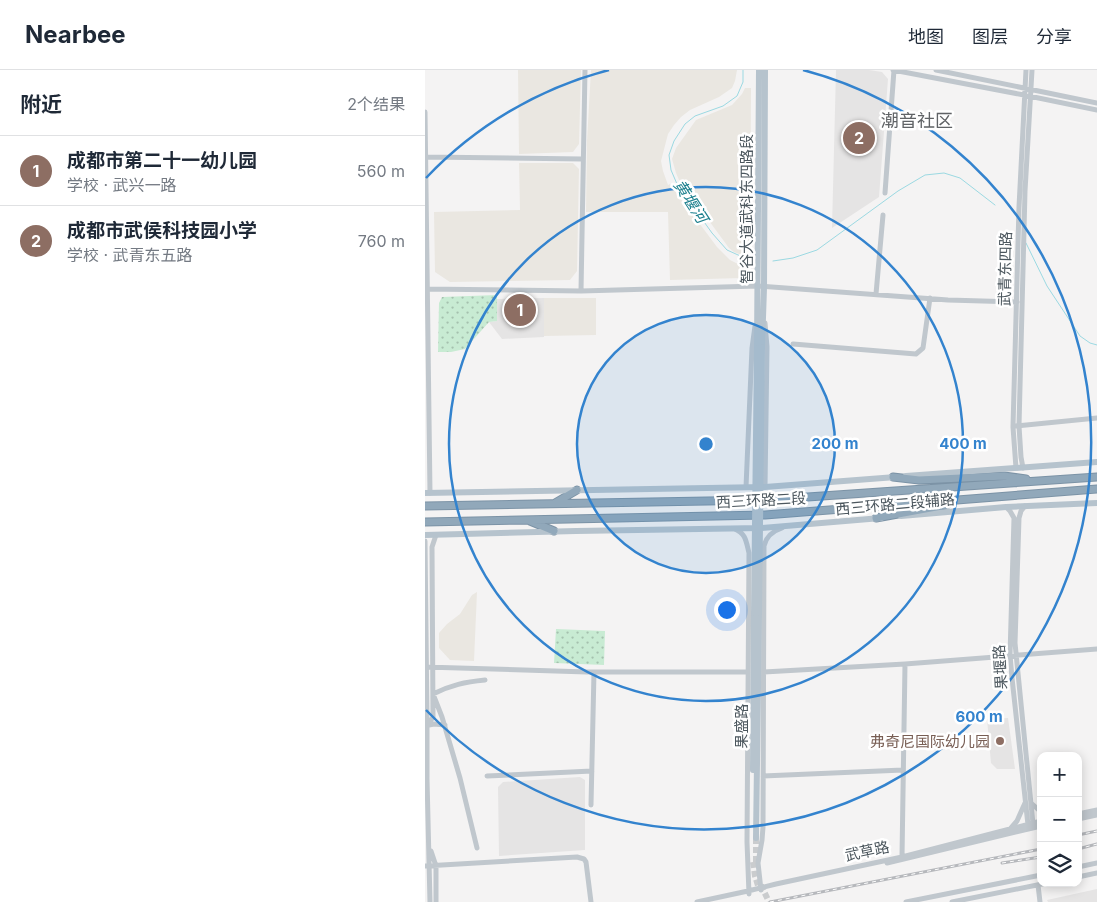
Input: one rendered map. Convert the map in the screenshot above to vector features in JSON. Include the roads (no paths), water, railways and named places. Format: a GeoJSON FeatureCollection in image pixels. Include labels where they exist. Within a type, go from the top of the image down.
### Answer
{"type":"FeatureCollection","features":[{"type":"Feature","properties":{"kind":"highway"},"geometry":{"type":"LineString","coordinates":[[893,477],[919,480],[1004,476],[1041,480]]}},
{"type":"Feature","properties":{"kind":"highway","name":"西三环路二段"},"geometry":{"type":"LineString","coordinates":[[425,506],[764,500],[1097,477]]}},
{"type":"Feature","properties":{"kind":"highway"},"geometry":{"type":"LineString","coordinates":[[554,504],[577,490]]}},
{"type":"Feature","properties":{"kind":"highway","name":"西三环路二段"},"geometry":{"type":"LineString","coordinates":[[425,522],[765,515],[1097,490]]}},
{"type":"Feature","properties":{"kind":"highway"},"geometry":{"type":"LineString","coordinates":[[876,518],[982,498]]}},
{"type":"Feature","properties":{"kind":"highway"},"geometry":{"type":"LineString","coordinates":[[528,520],[555,531]]}},
{"type":"Feature","properties":{"kind":"main road","name":"智谷大道武科东四路段"},"geometry":{"type":"LineString","coordinates":[[759,70],[761,287]]}},
{"type":"Feature","properties":{"kind":"main road","name":"智谷大道武科东四路段"},"geometry":{"type":"LineString","coordinates":[[759,348],[757,311],[761,287],[765,70]]}},
{"type":"Feature","properties":{"kind":"main road"},"geometry":{"type":"LineString","coordinates":[[759,348],[764,308],[761,287]]}},
{"type":"Feature","properties":{"kind":"main road","name":"果盛路"},"geometry":{"type":"LineString","coordinates":[[754,838],[759,348]]}},
{"type":"Feature","properties":{"kind":"main road","name":"西三环路二段辅路"},"geometry":{"type":"LineString","coordinates":[[427,493],[747,488],[1097,462]]}},
{"type":"Feature","properties":{"kind":"main road","name":"西三环路二段辅路"},"geometry":{"type":"LineString","coordinates":[[425,535],[734,529],[1006,507],[1097,503]]}},
{"type":"Feature","properties":{"kind":"street"},"geometry":{"type":"LineString","coordinates":[[581,291],[585,70]]}},
{"type":"Feature","properties":{"kind":"street"},"geometry":{"type":"LineString","coordinates":[[885,193],[893,70],[1097,110]]}},
{"type":"Feature","properties":{"kind":"street"},"geometry":{"type":"LineString","coordinates":[[936,70],[1097,103]]}},
{"type":"Feature","properties":{"kind":"street","name":"武青东四路"},"geometry":{"type":"LineString","coordinates":[[1019,468],[1021,457],[1016,426],[1017,302],[1019,206],[1026,70]]}},
{"type":"Feature","properties":{"kind":"street","name":"武青东四路"},"geometry":{"type":"LineString","coordinates":[[1016,426],[1025,191],[1032,70]]}},
{"type":"Feature","properties":{"kind":"street"},"geometry":{"type":"LineString","coordinates":[[425,112],[427,493]]}},
{"type":"Feature","properties":{"kind":"street"},"geometry":{"type":"LineString","coordinates":[[425,157],[583,159]]}},
{"type":"Feature","properties":{"kind":"street"},"geometry":{"type":"LineString","coordinates":[[876,294],[883,215]]}},
{"type":"Feature","properties":{"kind":"street"},"geometry":{"type":"LineString","coordinates":[[426,289],[581,291],[761,287],[1017,302]]}},
{"type":"Feature","properties":{"kind":"street"},"geometry":{"type":"LineString","coordinates":[[793,344],[916,354],[923,348],[930,298]]}},
{"type":"Feature","properties":{"kind":"street"},"geometry":{"type":"LineString","coordinates":[[764,308],[767,347],[765,487]]}},
{"type":"Feature","properties":{"kind":"street"},"geometry":{"type":"LineString","coordinates":[[747,488],[752,348],[757,311]]}},
{"type":"Feature","properties":{"kind":"street"},"geometry":{"type":"LineString","coordinates":[[1016,426],[1097,418]]}},
{"type":"Feature","properties":{"kind":"street","name":"果堰路"},"geometry":{"type":"LineString","coordinates":[[1013,655],[1019,518],[1025,506]]}},
{"type":"Feature","properties":{"kind":"street","name":"果堰路"},"geometry":{"type":"LineString","coordinates":[[1006,507],[1014,518],[1012,678],[1031,826]]}},
{"type":"Feature","properties":{"kind":"street"},"geometry":{"type":"LineString","coordinates":[[761,889],[758,863],[762,840],[764,546],[772,533],[785,526]]}},
{"type":"Feature","properties":{"kind":"street"},"geometry":{"type":"LineString","coordinates":[[734,529],[743,534],[749,553],[747,842],[749,893]]}},
{"type":"Feature","properties":{"kind":"street"},"geometry":{"type":"LineString","coordinates":[[427,727],[433,717],[431,547],[436,535]]}},
{"type":"Feature","properties":{"kind":"street"},"geometry":{"type":"LineString","coordinates":[[425,541],[426,779],[430,902]]}},
{"type":"Feature","properties":{"kind":"street"},"geometry":{"type":"LineString","coordinates":[[763,672],[905,664],[1097,648]]}},
{"type":"Feature","properties":{"kind":"street"},"geometry":{"type":"LineString","coordinates":[[902,857],[905,664]]}},
{"type":"Feature","properties":{"kind":"street"},"geometry":{"type":"LineString","coordinates":[[426,667],[594,672],[748,672]]}},
{"type":"Feature","properties":{"kind":"street"},"geometry":{"type":"LineString","coordinates":[[591,805],[594,672]]}},
{"type":"Feature","properties":{"kind":"street"},"geometry":{"type":"LineString","coordinates":[[433,694],[448,687],[485,680]]}},
{"type":"Feature","properties":{"kind":"street"},"geometry":{"type":"LineString","coordinates":[[748,691],[763,742]]}},
{"type":"Feature","properties":{"kind":"street"},"geometry":{"type":"LineString","coordinates":[[748,740],[756,722],[763,693]]}},
{"type":"Feature","properties":{"kind":"street"},"geometry":{"type":"LineString","coordinates":[[433,694],[445,725],[477,848]]}},
{"type":"Feature","properties":{"kind":"street"},"geometry":{"type":"LineString","coordinates":[[427,721],[433,717],[442,717]]}},
{"type":"Feature","properties":{"kind":"street"},"geometry":{"type":"LineString","coordinates":[[427,727],[430,724],[445,725]]}},
{"type":"Feature","properties":{"kind":"street"},"geometry":{"type":"LineString","coordinates":[[763,776],[903,770]]}},
{"type":"Feature","properties":{"kind":"street"},"geometry":{"type":"LineString","coordinates":[[487,776],[592,771]]}},
{"type":"Feature","properties":{"kind":"street"},"geometry":{"type":"LineString","coordinates":[[1011,828],[1028,803],[1037,809]]}},
{"type":"Feature","properties":{"kind":"street"},"geometry":{"type":"LineString","coordinates":[[1082,813],[1097,810]]}},
{"type":"Feature","properties":{"kind":"street"},"geometry":{"type":"LineString","coordinates":[[1082,818],[1097,815]]}},
{"type":"Feature","properties":{"kind":"street","name":"武草路"},"geometry":{"type":"LineString","coordinates":[[761,889],[899,861],[1037,823]]}},
{"type":"Feature","properties":{"kind":"street","name":"武草路"},"geometry":{"type":"LineString","coordinates":[[713,902],[761,889],[902,857],[1011,828],[1037,826]]}},
{"type":"Feature","properties":{"kind":"street"},"geometry":{"type":"LineString","coordinates":[[430,866],[577,857],[584,859],[586,862],[591,902]]}},
{"type":"Feature","properties":{"kind":"street"},"geometry":{"type":"LineString","coordinates":[[1082,866],[1097,864]]}},
{"type":"Feature","properties":{"kind":"street"},"geometry":{"type":"LineString","coordinates":[[430,866],[436,902]]}},
{"type":"Feature","properties":{"kind":"street"},"geometry":{"type":"LineString","coordinates":[[1082,876],[1097,873]]}},
{"type":"Feature","properties":{"kind":"street"},"geometry":{"type":"LineString","coordinates":[[907,902],[1037,876]]}},
{"type":"Feature","properties":{"kind":"street"},"geometry":{"type":"LineString","coordinates":[[952,902],[1037,885]]}},
{"type":"Feature","properties":{"kind":"street"},"geometry":{"type":"LineString","coordinates":[[1038,887],[1040,902]]}},
{"type":"Feature","properties":{"kind":"street","name":"武草路"},"geometry":{"type":"LineString","coordinates":[[697,902],[749,893]]}},
{"type":"Feature","properties":{"kind":"waterway","name":"黄堰河"},"geometry":{"type":"LineString","coordinates":[[743,70],[743,82],[737,96],[723,106],[695,116],[685,124],[674,141],[669,155],[671,170],[677,184],[712,233],[727,250],[747,259]]}},
{"type":"Feature","properties":{"kind":"waterway","name":"黄堰河"},"geometry":{"type":"LineString","coordinates":[[773,261],[793,258],[817,250],[898,191],[925,175],[944,173],[960,178],[995,205]]}},
{"type":"Feature","properties":{"kind":"waterway","name":"黄堰河"},"geometry":{"type":"LineString","coordinates":[[1026,243],[1047,286],[1080,336],[1090,343],[1097,345]]}},
{"type":"Feature","properties":{"kind":"tunnel"},"geometry":{"type":"LineString","coordinates":[[756,838],[756,866]]}},
{"type":"Feature","properties":{"kind":"tunnel"},"geometry":{"type":"LineString","coordinates":[[753,862],[759,889]]}},
{"type":"Feature","properties":{"kind":"tunnel"},"geometry":{"type":"LineString","coordinates":[[761,885],[769,902]]}},
{"type":"Feature","properties":{"kind":"railway"},"geometry":{"type":"LineString","coordinates":[[1082,834],[1097,831]]}},
{"type":"Feature","properties":{"kind":"railway"},"geometry":{"type":"LineString","coordinates":[[1082,848],[1097,844]]}},
{"type":"Feature","properties":{"kind":"railway"},"geometry":{"type":"LineString","coordinates":[[770,902],[1037,850]]}},
{"type":"Feature","properties":{"kind":"railway"},"geometry":{"type":"LineString","coordinates":[[1002,863],[1037,858]]}},
{"type":"Feature","properties":{"kind":"place","name":"成都市武侯科技园小学"},"geometry":{"type":"Point","coordinates":[859,138]}},
{"type":"Feature","properties":{"kind":"place","name":"成都市第二十一幼儿园"},"geometry":{"type":"Point","coordinates":[520,310]}},
{"type":"Feature","properties":{"kind":"place","name":"弗奇尼国际幼儿园"},"geometry":{"type":"Point","coordinates":[1000,741]}},
{"type":"Feature","properties":{"kind":"district","name":"潮音社区"},"geometry":{"type":"Point","coordinates":[917,120]}}]}
